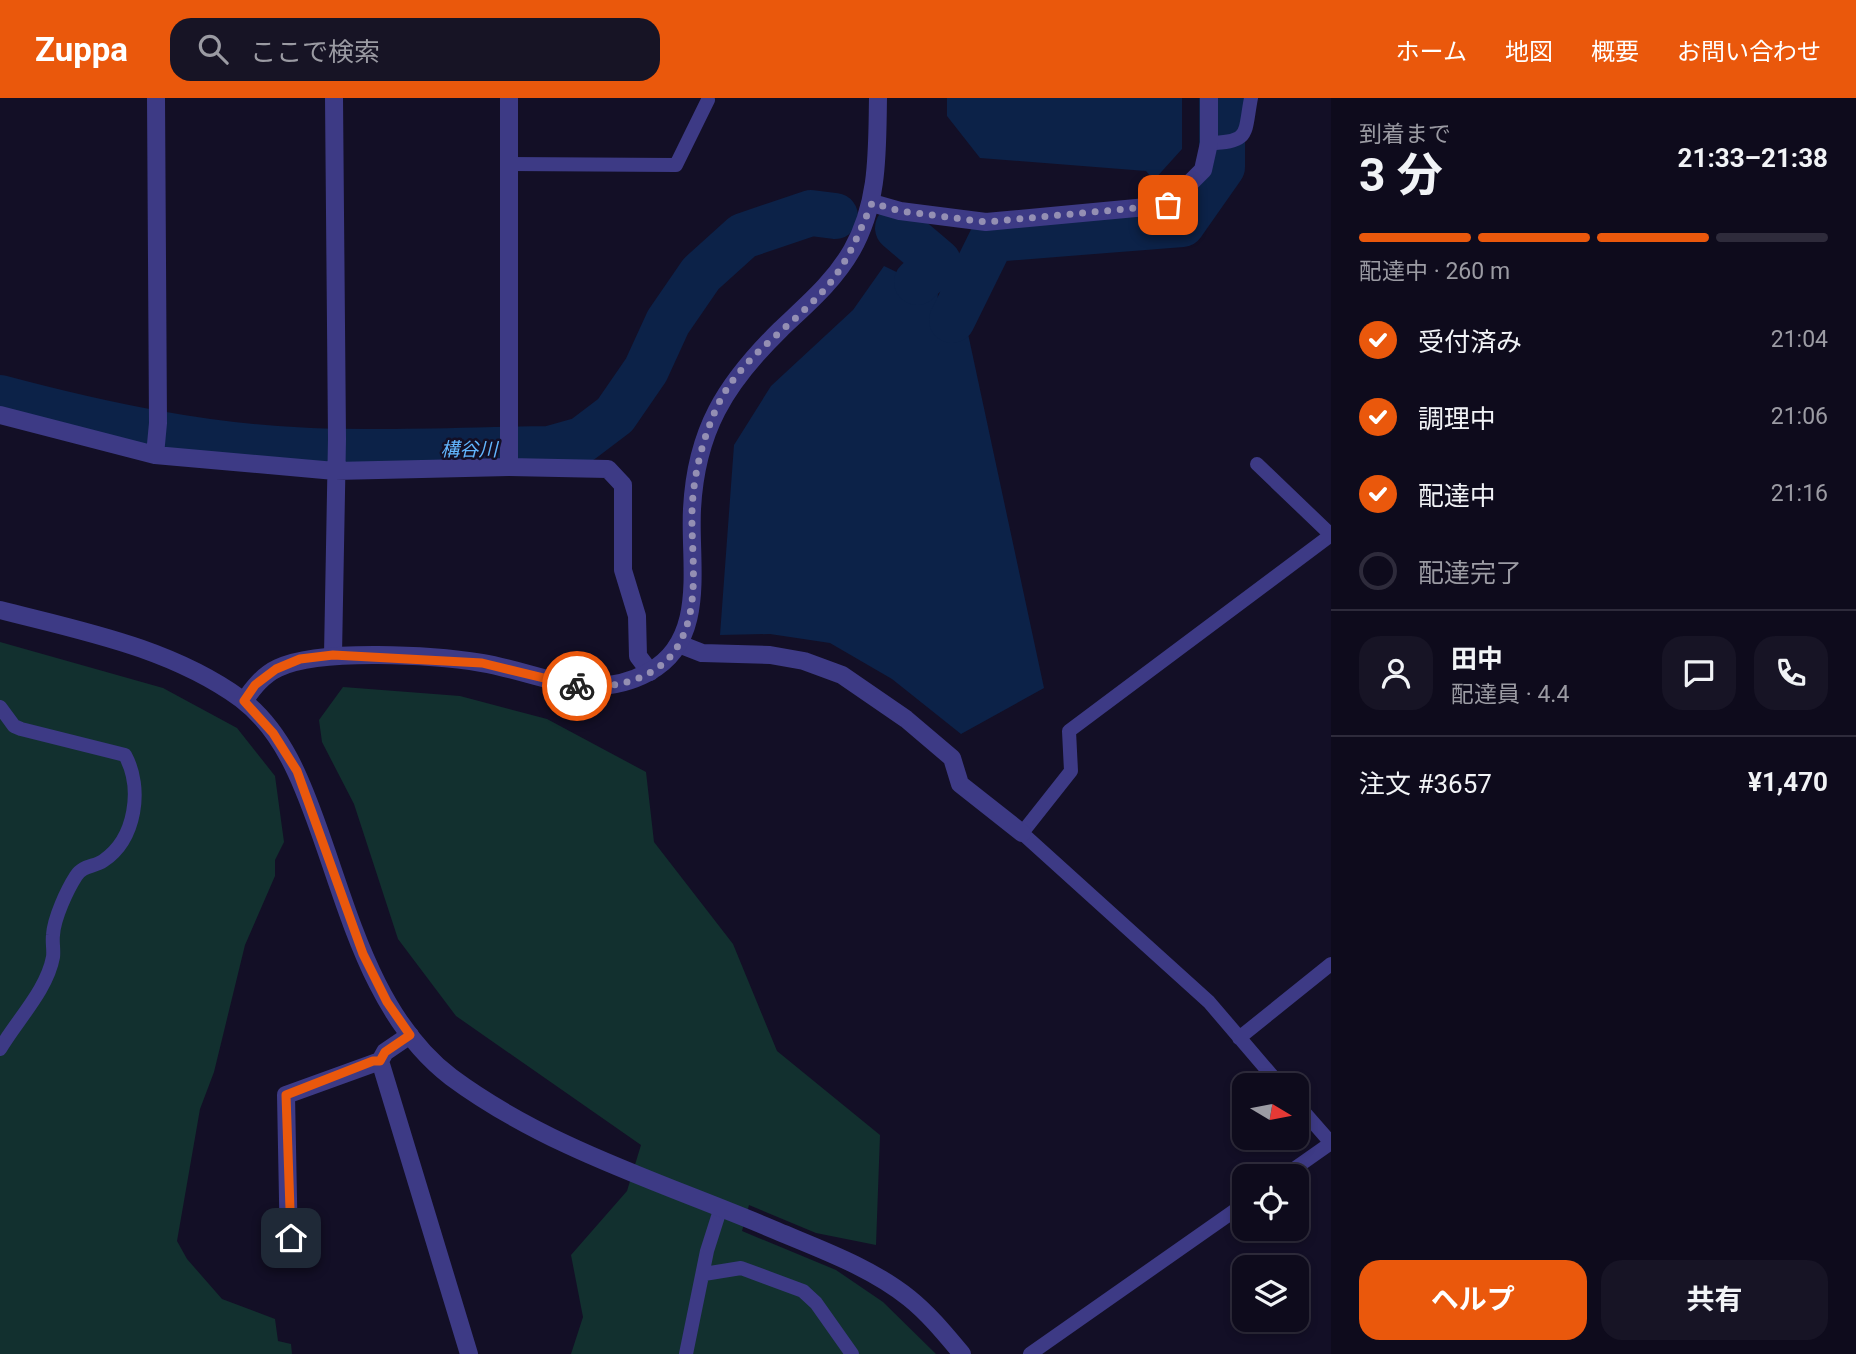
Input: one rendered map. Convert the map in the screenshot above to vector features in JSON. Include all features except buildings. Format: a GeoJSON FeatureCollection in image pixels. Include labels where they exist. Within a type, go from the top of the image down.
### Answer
{"type":"FeatureCollection","features":[{"type":"Feature","properties":{"kind":"street"},"geometry":{"type":"LineString","coordinates":[[155,449],[158,423],[156,98]]}},
{"type":"Feature","properties":{"kind":"street"},"geometry":{"type":"LineString","coordinates":[[333,655],[337,439],[334,98]]}},
{"type":"Feature","properties":{"kind":"street"},"geometry":{"type":"LineString","coordinates":[[509,98],[509,467]]}},
{"type":"Feature","properties":{"kind":"street"},"geometry":{"type":"LineString","coordinates":[[244,701],[255,685],[276,669],[300,659],[333,655],[482,663],[577,686],[600,688],[619,686],[650,672],[666,661],[679,644],[690,615],[692,509],[699,457],[717,406],[747,363],[830,284],[852,249],[872,203],[879,156],[878,98]]}},
{"type":"Feature","properties":{"kind":"street"},"geometry":{"type":"LineString","coordinates":[[872,203],[900,211],[986,222],[1168,205],[1203,170],[1215,143],[1209,98]]}},
{"type":"Feature","properties":{"kind":"street"},"geometry":{"type":"LineString","coordinates":[[0,415],[155,449],[336,466],[608,469],[623,485],[623,570],[637,616],[638,656],[650,672]]}},
{"type":"Feature","properties":{"kind":"street"},"geometry":{"type":"LineString","coordinates":[[0,610],[107,638],[173,660],[244,701],[273,733],[297,771],[363,954],[387,1002],[410,1035],[447,1074],[501,1113],[551,1139],[859,1265],[908,1298],[962,1354]]}},
{"type":"Feature","properties":{"kind":"street"},"geometry":{"type":"LineString","coordinates":[[679,644],[702,653],[781,657],[842,674],[906,719],[952,758],[960,784],[1022,833]]}},
{"type":"Feature","properties":{"kind":"street"},"geometry":{"type":"LineString","coordinates":[[410,1035],[385,1052],[380,1061],[469,1354]]}},
{"type":"Feature","properties":{"kind":"street"},"geometry":{"type":"LineString","coordinates":[[289,1251],[286,1095],[373,1061],[380,1061]]}},
{"type":"Feature","properties":{"kind":"lane"},"geometry":{"type":"LineString","coordinates":[[1215,143],[1237,142],[1243,136],[1251,98]]}},
{"type":"Feature","properties":{"kind":"lane"},"geometry":{"type":"LineString","coordinates":[[509,164],[676,165],[708,100]]}},
{"type":"Feature","properties":{"kind":"lane"},"geometry":{"type":"LineString","coordinates":[[1257,464],[1331,535],[1069,731],[1072,771],[1022,833],[1209,1002],[1270,1073]]}},
{"type":"Feature","properties":{"kind":"lane"},"geometry":{"type":"LineString","coordinates":[[0,707],[14,726],[21,729],[125,755],[133,779],[135,804],[129,830],[118,849],[101,863],[86,866],[77,875],[53,933],[53,956],[44,982],[0,1049]]}},
{"type":"Feature","properties":{"kind":"lane"},"geometry":{"type":"LineString","coordinates":[[1239,1038],[1331,964]]}},
{"type":"Feature","properties":{"kind":"lane"},"geometry":{"type":"LineString","coordinates":[[1301,1164],[1331,1143],[1309,1118]]}},
{"type":"Feature","properties":{"kind":"lane"},"geometry":{"type":"LineString","coordinates":[[686,1354],[707,1251],[722,1207]]}},
{"type":"Feature","properties":{"kind":"lane"},"geometry":{"type":"LineString","coordinates":[[1030,1354],[1232,1212]]}},
{"type":"Feature","properties":{"kind":"lane"},"geometry":{"type":"LineString","coordinates":[[704,1274],[741,1268],[803,1291],[816,1303],[852,1354]]}},
{"type":"Feature","properties":{"kind":"green space"},"geometry":{"type":"Polygon","coordinates":[[[0,642],[163,688],[237,728],[275,776],[284,842],[275,860],[275,876],[245,945],[214,1072],[200,1109],[177,1241],[187,1259],[222,1299],[275,1319],[278,1341],[291,1344],[292,1354],[0,1354],[0,642]]]}},
{"type":"Feature","properties":{"kind":"green space"},"geometry":{"type":"Polygon","coordinates":[[[343,687],[460,696],[547,719],[646,772],[654,842],[733,944],[777,1051],[880,1135],[876,1245],[816,1233],[749,1205],[742,1231],[836,1270],[883,1302],[936,1354],[571,1354],[583,1317],[571,1255],[627,1191],[641,1145],[456,1016],[398,939],[354,804],[322,742],[319,720],[343,687]]]}},
{"type":"Feature","properties":{"kind":"water"},"geometry":{"type":"Polygon","coordinates":[[[947,98],[1182,98],[1182,149],[1154,180],[1146,171],[980,158],[947,116],[947,98]]]}},
{"type":"Feature","properties":{"kind":"water"},"geometry":{"type":"Polygon","coordinates":[[[884,266],[938,292],[937,309],[967,329],[1044,688],[961,734],[892,679],[830,643],[770,634],[720,635],[734,445],[771,386],[853,310],[884,266]]]}},
{"type":"Feature","properties":{"kind":"waterway"},"geometry":{"type":"LineString","coordinates":[[952,320],[992,239],[1182,224],[1222,167],[1222,98]]}},
{"type":"Feature","properties":{"kind":"waterway","name":"構谷川"},"geometry":{"type":"LineString","coordinates":[[0,398],[154,433],[271,449],[370,452],[550,449],[582,440],[615,415],[646,370],[668,322],[701,274],[743,236],[811,213],[835,216]]}},
{"type":"Feature","properties":{"kind":"waterway","name":"構谷川"},"geometry":{"type":"LineString","coordinates":[[898,228],[938,262],[917,282]]}},
{"type":"Feature","properties":{"kind":"way so far"},"geometry":{"type":"LineString","coordinates":[[577,686],[619,686],[650,672],[666,661],[679,644],[690,615],[693,578],[692,509],[699,457],[717,406],[747,363],[830,284],[852,249],[872,203],[900,211],[986,222],[1168,205]]}},
{"type":"Feature","properties":{"kind":"route"},"geometry":{"type":"LineString","coordinates":[[291,1238],[286,1095],[373,1061],[380,1061],[385,1052],[410,1035],[387,1002],[363,954],[297,771],[273,733],[244,701],[255,685],[276,669],[300,659],[333,655],[482,663],[577,686]]}}]}
